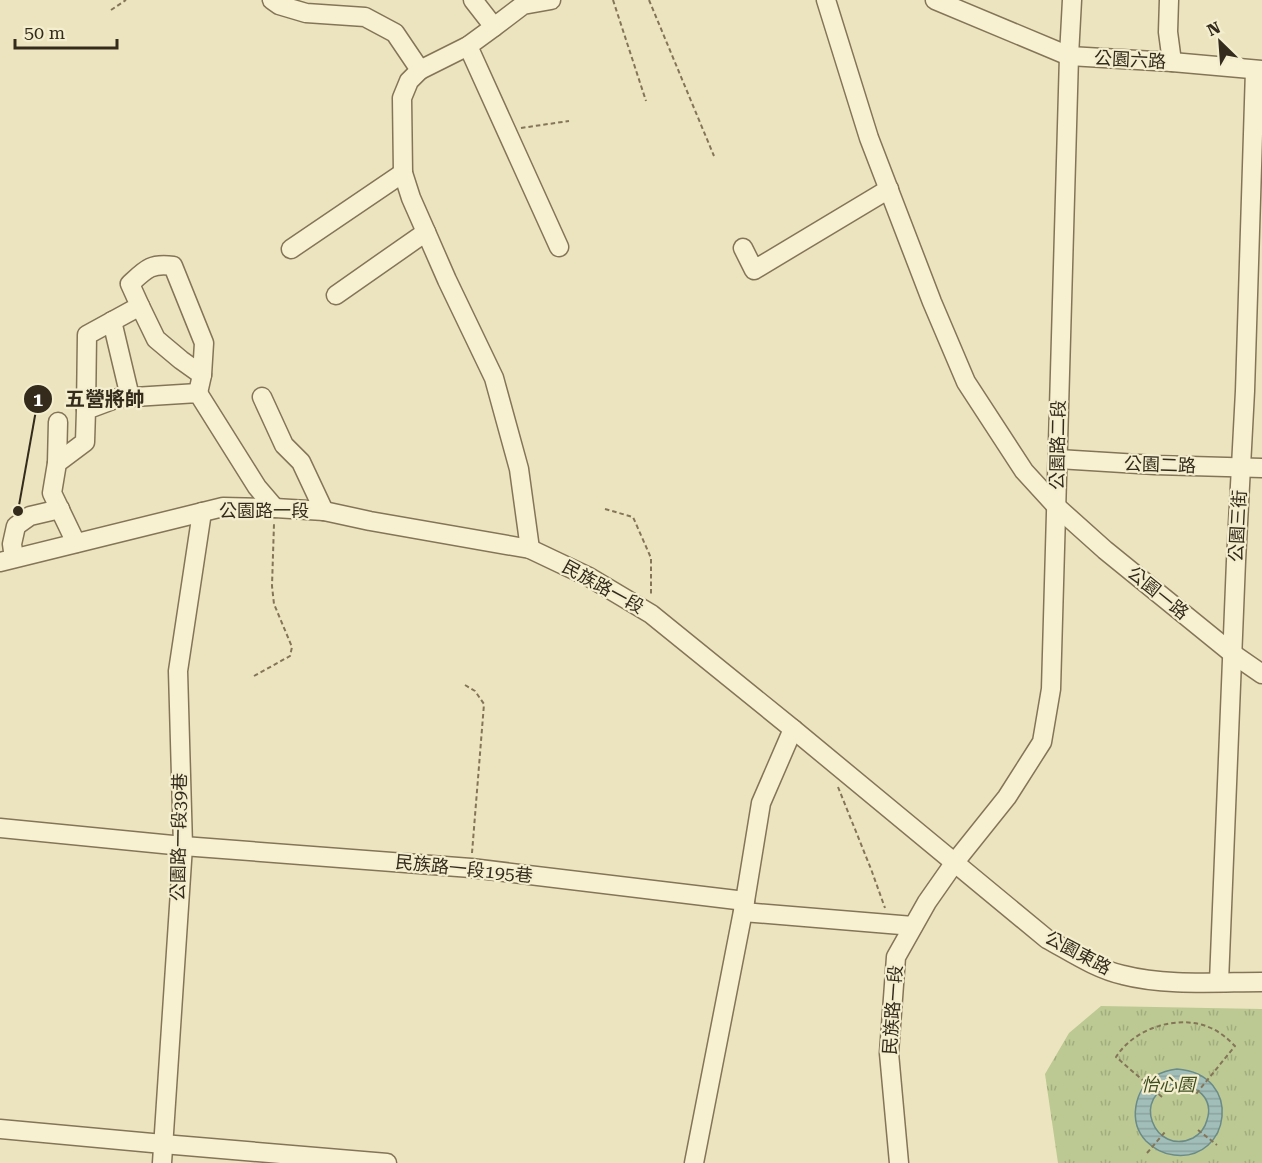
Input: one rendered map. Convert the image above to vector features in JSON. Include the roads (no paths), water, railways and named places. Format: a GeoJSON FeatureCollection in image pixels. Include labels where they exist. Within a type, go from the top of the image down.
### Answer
{"type":"FeatureCollection","features":[{"type":"Feature","properties":{"kind":"street"},"geometry":{"type":"LineString","coordinates":[[272,0],[279,5],[306,13],[365,17],[395,33],[420,70]]}},
{"type":"Feature","properties":{"kind":"street"},"geometry":{"type":"LineString","coordinates":[[473,0],[494,27]]}},
{"type":"Feature","properties":{"kind":"street"},"geometry":{"type":"LineString","coordinates":[[530,549],[519,469],[494,378],[426,232],[403,173],[402,98],[408,81],[420,70],[468,46],[523,5],[551,0]]}},
{"type":"Feature","properties":{"kind":"street","name":"公園一路"},"geometry":{"type":"LineString","coordinates":[[826,0],[869,138],[932,302],[966,382],[1024,471],[1057,507],[1104,550],[1233,654],[1262,674]]}},
{"type":"Feature","properties":{"kind":"street","name":"公園六路"},"geometry":{"type":"LineString","coordinates":[[935,0],[1069,56],[1259,70]]}},
{"type":"Feature","properties":{"kind":"street","name":"公園路二段"},"geometry":{"type":"LineString","coordinates":[[955,862],[1007,797],[1042,742],[1051,689],[1072,0]]}},
{"type":"Feature","properties":{"kind":"street"},"geometry":{"type":"LineString","coordinates":[[1169,0],[1168,32],[1172,62]]}},
{"type":"Feature","properties":{"kind":"street"},"geometry":{"type":"LineString","coordinates":[[468,46],[559,247]]}},
{"type":"Feature","properties":{"kind":"street","name":"公園三街"},"geometry":{"type":"LineString","coordinates":[[1219,982],[1259,70]]}},
{"type":"Feature","properties":{"kind":"street"},"geometry":{"type":"LineString","coordinates":[[291,249],[403,173]]}},
{"type":"Feature","properties":{"kind":"street"},"geometry":{"type":"LineString","coordinates":[[743,248],[753,270],[889,189]]}},
{"type":"Feature","properties":{"kind":"street"},"geometry":{"type":"LineString","coordinates":[[336,296],[426,232]]}},
{"type":"Feature","properties":{"kind":"street"},"geometry":{"type":"LineString","coordinates":[[202,375],[156,339],[130,284],[145,269],[159,264],[173,266],[204,344],[202,375],[198,393],[257,487],[275,508]]}},
{"type":"Feature","properties":{"kind":"street"},"geometry":{"type":"LineString","coordinates":[[57,463],[85,442],[87,335],[140,306]]}},
{"type":"Feature","properties":{"kind":"street"},"geometry":{"type":"LineString","coordinates":[[112,321],[130,397]]}},
{"type":"Feature","properties":{"kind":"street"},"geometry":{"type":"LineString","coordinates":[[86,410],[118,398],[198,393]]}},
{"type":"Feature","properties":{"kind":"street"},"geometry":{"type":"LineString","coordinates":[[262,397],[284,446],[302,462],[324,511]]}},
{"type":"Feature","properties":{"kind":"street"},"geometry":{"type":"LineString","coordinates":[[58,422],[57,463],[52,493],[76,543]]}},
{"type":"Feature","properties":{"kind":"street","name":"公園二路"},"geometry":{"type":"LineString","coordinates":[[1058,459],[1262,468]]}},
{"type":"Feature","properties":{"kind":"street","name":"公園路一段"},"geometry":{"type":"LineString","coordinates":[[7,560],[224,507],[324,511],[530,549]]}},
{"type":"Feature","properties":{"kind":"street"},"geometry":{"type":"LineString","coordinates":[[7,560],[16,526],[30,516],[60,509]]}},
{"type":"Feature","properties":{"kind":"street","name":"公園路一段39巷"},"geometry":{"type":"LineString","coordinates":[[162,1163],[183,846],[178,671],[202,512]]}},
{"type":"Feature","properties":{"kind":"street","name":"民族路一段"},"geometry":{"type":"LineString","coordinates":[[530,549],[590,577],[651,614],[955,862],[927,902],[896,957],[889,1053],[899,1163]]}},
{"type":"Feature","properties":{"kind":"street"},"geometry":{"type":"LineString","coordinates":[[694,1163],[744,907],[761,803],[793,729]]}},
{"type":"Feature","properties":{"kind":"street","name":"民族路一段195巷"},"geometry":{"type":"LineString","coordinates":[[0,828],[183,846],[471,868],[744,907],[913,926]]}},
{"type":"Feature","properties":{"kind":"street","name":"公園東路"},"geometry":{"type":"LineString","coordinates":[[955,862],[1047,939],[1095,965],[1122,975],[1165,981],[1262,982]]}},
{"type":"Feature","properties":{"kind":"street"},"geometry":{"type":"LineString","coordinates":[[0,1129],[387,1163]]}},
{"type":"Feature","properties":{"kind":"water"},"geometry":{"type":"Polygon","coordinates":[[[1177,1069],[1198,1074],[1213,1086],[1221,1100],[1222,1116],[1218,1132],[1208,1145],[1193,1154],[1174,1155],[1159,1151],[1140,1133],[1135,1116],[1138,1098],[1148,1082],[1163,1072],[1177,1069]],[[1177,1083],[1162,1089],[1153,1099],[1151,1110],[1152,1122],[1158,1132],[1168,1139],[1179,1142],[1193,1138],[1200,1133],[1209,1112],[1202,1094],[1184,1084],[1177,1083]]]}},
{"type":"Feature","properties":{"kind":"place","name":"五營將帥"},"geometry":{"type":"Point","coordinates":[18,511]}},
{"type":"Feature","properties":{"kind":"park label","name":"怡心園"},"geometry":{"type":"Point","coordinates":[1168,1085]}}]}
